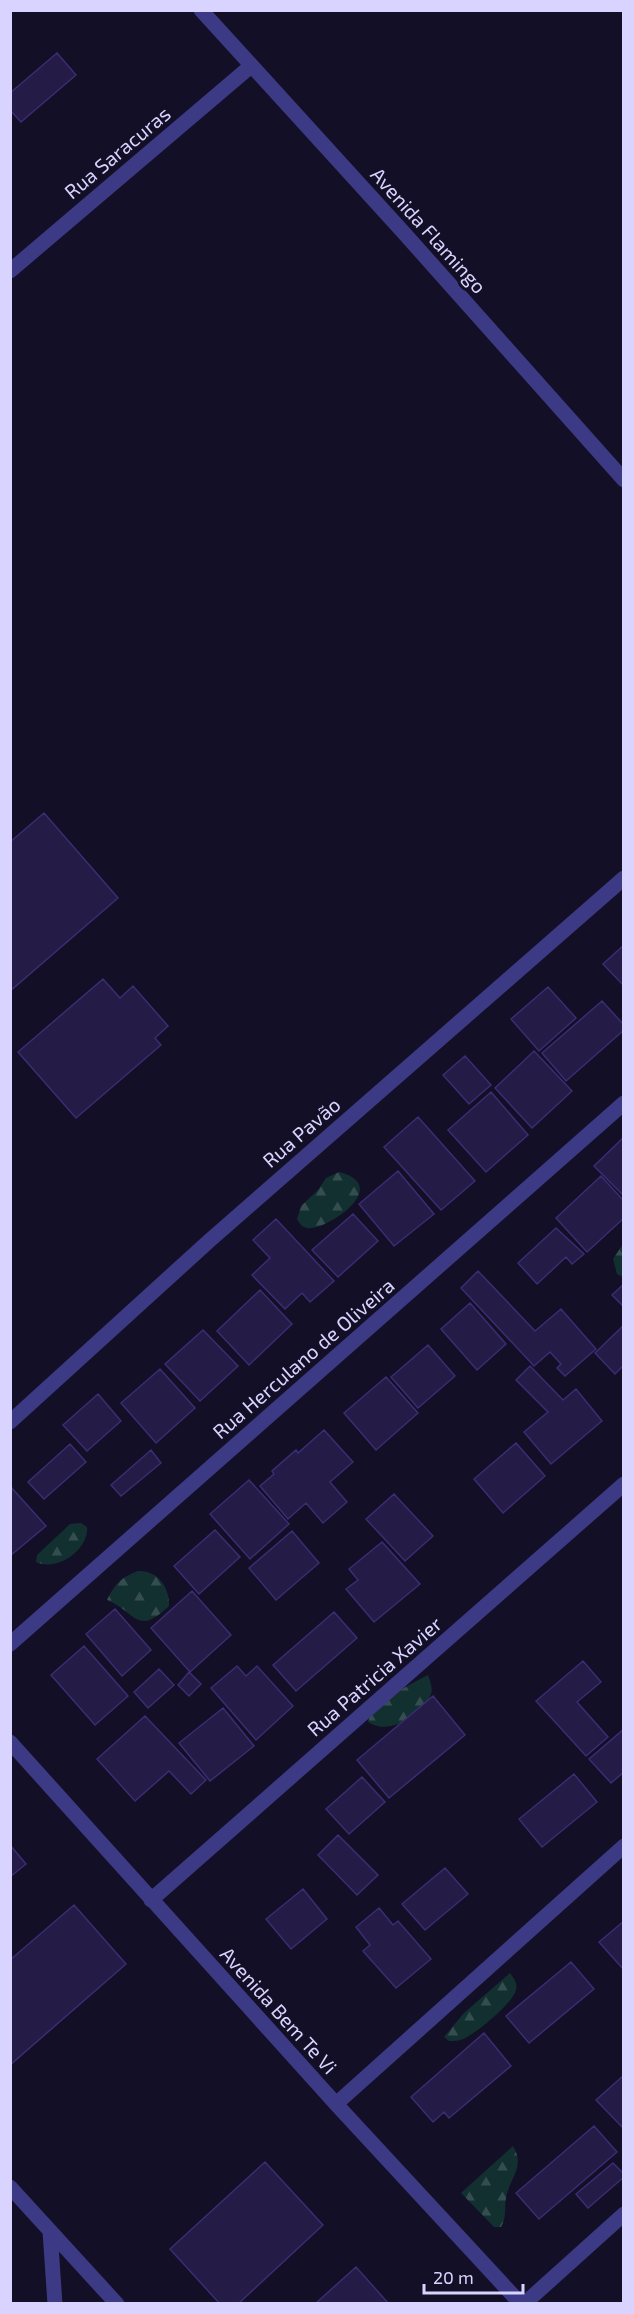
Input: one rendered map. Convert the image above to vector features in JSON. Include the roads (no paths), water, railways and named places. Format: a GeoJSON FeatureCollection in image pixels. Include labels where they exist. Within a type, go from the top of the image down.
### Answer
{"type":"FeatureCollection","features":[{"type":"Feature","properties":{"kind":"street","name":"Avenida Flamingo"},"geometry":{"type":"LineString","coordinates":[[201,10],[624,480]]}},
{"type":"Feature","properties":{"kind":"street","name":"Rua Saracuras"},"geometry":{"type":"LineString","coordinates":[[10,271],[251,66]]}},
{"type":"Feature","properties":{"kind":"street","name":"Rua Pavão"},"geometry":{"type":"LineString","coordinates":[[10,1422],[209,1241],[624,878]]}},
{"type":"Feature","properties":{"kind":"street","name":"Rua Herculano de Oliveira"},"geometry":{"type":"LineString","coordinates":[[10,1644],[624,1103]]}},
{"type":"Feature","properties":{"kind":"street","name":"Rua Patricia Xavier"},"geometry":{"type":"LineString","coordinates":[[151,1900],[624,1484]]}},
{"type":"Feature","properties":{"kind":"street","name":"Avenida Bem Te Vi"},"geometry":{"type":"LineString","coordinates":[[10,1742],[336,2104],[522,2304]]}},
{"type":"Feature","properties":{"kind":"street"},"geometry":{"type":"LineString","coordinates":[[336,2104],[624,1846]]}},
{"type":"Feature","properties":{"kind":"street"},"geometry":{"type":"LineString","coordinates":[[10,2187],[117,2304]]}},
{"type":"Feature","properties":{"kind":"street"},"geometry":{"type":"LineString","coordinates":[[522,2304],[624,2214]]}},
{"type":"Feature","properties":{"kind":"street"},"geometry":{"type":"LineString","coordinates":[[50,2231],[55,2304]]}}]}
